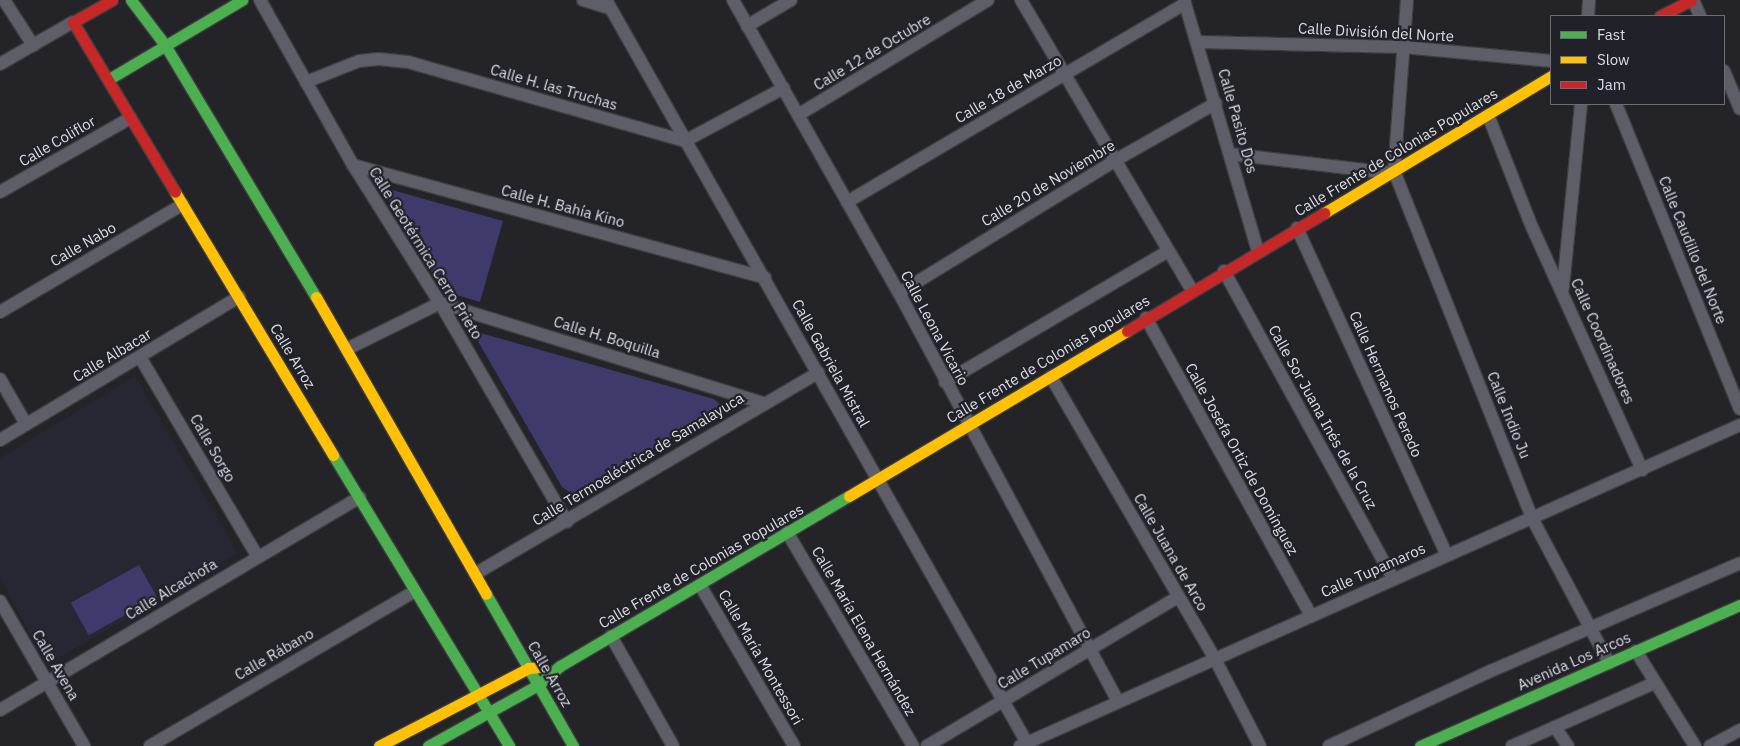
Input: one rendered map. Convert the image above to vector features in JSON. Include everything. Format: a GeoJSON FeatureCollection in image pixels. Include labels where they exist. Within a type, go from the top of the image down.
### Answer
{"type":"FeatureCollection","features":[{"type":"Feature","properties":{"kind":"street"},"geometry":{"type":"LineString","coordinates":[[4,0],[33,45]]}},
{"type":"Feature","properties":{"kind":"street"},"geometry":{"type":"LineString","coordinates":[[0,64],[112,0]]}},
{"type":"Feature","properties":{"kind":"street","name":"Calle Arroz"},"geometry":{"type":"LineString","coordinates":[[131,0],[165,45],[347,350],[573,746]]}},
{"type":"Feature","properties":{"kind":"street"},"geometry":{"type":"LineString","coordinates":[[109,79],[242,0]]}},
{"type":"Feature","properties":{"kind":"street","name":"Calle Geotérmica Cerro Prieto"},"geometry":{"type":"LineString","coordinates":[[260,0],[353,165],[440,303],[567,522]]}},
{"type":"Feature","properties":{"kind":"street"},"geometry":{"type":"LineString","coordinates":[[583,0],[608,4]]}},
{"type":"Feature","properties":{"kind":"street","name":"Calle Leona Vicario"},"geometry":{"type":"LineString","coordinates":[[733,0],[899,293],[967,425],[1118,701]]}},
{"type":"Feature","properties":{"kind":"street"},"geometry":{"type":"LineString","coordinates":[[748,26],[791,0]]}},
{"type":"Feature","properties":{"kind":"street","name":"Calle 12 de Octubre"},"geometry":{"type":"LineString","coordinates":[[798,115],[988,0]]}},
{"type":"Feature","properties":{"kind":"street"},"geometry":{"type":"LineString","coordinates":[[1021,0],[1114,161],[1192,290]]}},
{"type":"Feature","properties":{"kind":"street"},"geometry":{"type":"LineString","coordinates":[[1230,154],[1392,172],[1407,0]]}},
{"type":"Feature","properties":{"kind":"street"},"geometry":{"type":"LineString","coordinates":[[1588,15],[1589,0]]}},
{"type":"Feature","properties":{"kind":"street"},"geometry":{"type":"LineString","coordinates":[[1662,15],[1692,0],[1700,15]]}},
{"type":"Feature","properties":{"kind":"street","name":"Calle 18 de Marzo"},"geometry":{"type":"LineString","coordinates":[[847,202],[1185,2]]}},
{"type":"Feature","properties":{"kind":"street","name":"Calle Pasito Dos"},"geometry":{"type":"LineString","coordinates":[[1185,2],[1258,251]]}},
{"type":"Feature","properties":{"kind":"street","name":"Calle Gabriela Mistral"},"geometry":{"type":"LineString","coordinates":[[608,4],[1004,701],[1024,744]]}},
{"type":"Feature","properties":{"kind":"street","name":"Calle Arroz"},"geometry":{"type":"LineString","coordinates":[[73,22],[240,296],[476,695],[509,746]]}},
{"type":"Feature","properties":{"kind":"street","name":"Calle División del Norte"},"geometry":{"type":"LineString","coordinates":[[1198,42],[1403,47],[1550,61]]}},
{"type":"Feature","properties":{"kind":"street","name":"Calle H. las Truchas"},"geometry":{"type":"LineString","coordinates":[[306,82],[359,61],[379,59],[408,62],[685,142]]}},
{"type":"Feature","properties":{"kind":"street"},"geometry":{"type":"LineString","coordinates":[[1725,73],[1740,109]]}},
{"type":"Feature","properties":{"kind":"street","name":"Calle Frente de Colonias Populares"},"geometry":{"type":"LineString","coordinates":[[428,746],[538,685],[560,666],[877,480],[1550,77]]}},
{"type":"Feature","properties":{"kind":"street"},"geometry":{"type":"LineString","coordinates":[[685,142],[784,88]]}},
{"type":"Feature","properties":{"kind":"street","name":"Calle 20 de Noviembre"},"geometry":{"type":"LineString","coordinates":[[899,293],[1114,161],[1216,104]]}},
{"type":"Feature","properties":{"kind":"street"},"geometry":{"type":"LineString","coordinates":[[1563,288],[1581,105]]}},
{"type":"Feature","properties":{"kind":"street","name":"Calle Caudillo del Norte"},"geometry":{"type":"LineString","coordinates":[[1616,105],[1740,409]]}},
{"type":"Feature","properties":{"kind":"street","name":"Calle Coordinadores"},"geometry":{"type":"LineString","coordinates":[[1488,115],[1532,227],[1563,288],[1642,470]]}},
{"type":"Feature","properties":{"kind":"street","name":"Calle Coliflor"},"geometry":{"type":"LineString","coordinates":[[0,192],[130,118]]}},
{"type":"Feature","properties":{"kind":"street","name":"Calle H. Bahía Kino"},"geometry":{"type":"LineString","coordinates":[[353,165],[765,278]]}},
{"type":"Feature","properties":{"kind":"street","name":"Calle Indio Ju"},"geometry":{"type":"LineString","coordinates":[[1392,172],[1533,520],[1609,663]]}},
{"type":"Feature","properties":{"kind":"street","name":"Calle Nabo"},"geometry":{"type":"LineString","coordinates":[[0,312],[183,204]]}},
{"type":"Feature","properties":{"kind":"street","name":"Calle Hermanos Peredo"},"geometry":{"type":"LineString","coordinates":[[1297,228],[1446,554]]}},
{"type":"Feature","properties":{"kind":"street"},"geometry":{"type":"LineString","coordinates":[[945,382],[1168,251]]}},
{"type":"Feature","properties":{"kind":"street","name":"Calle Sor Juana Inés de la Cruz"},"geometry":{"type":"LineString","coordinates":[[1224,271],[1393,578]]}},
{"type":"Feature","properties":{"kind":"street","name":"Calle Albacar"},"geometry":{"type":"LineString","coordinates":[[0,440],[240,296]]}},
{"type":"Feature","properties":{"kind":"street"},"geometry":{"type":"LineString","coordinates":[[347,350],[440,303]]}},
{"type":"Feature","properties":{"kind":"street","name":"Calle H. Boquilla"},"geometry":{"type":"LineString","coordinates":[[440,303],[764,402]]}},
{"type":"Feature","properties":{"kind":"street","name":"Calle Josefa Ortiz de Domínguez"},"geometry":{"type":"LineString","coordinates":[[1146,318],[1311,616]]}},
{"type":"Feature","properties":{"kind":"street","name":"Calle Sorgo"},"geometry":{"type":"LineString","coordinates":[[140,357],[257,556]]}},
{"type":"Feature","properties":{"kind":"street","name":"Calle Termoeléctrica de Samalayuca"},"geometry":{"type":"LineString","coordinates":[[475,574],[567,522],[764,402],[818,373]]}},
{"type":"Feature","properties":{"kind":"street","name":"Calle Juana de Arco"},"geometry":{"type":"LineString","coordinates":[[1051,376],[1215,659],[1260,746]]}},
{"type":"Feature","properties":{"kind":"street"},"geometry":{"type":"LineString","coordinates":[[0,378],[26,424]]}},
{"type":"Feature","properties":{"kind":"street","name":"Calle Tupamaros"},"geometry":{"type":"LineString","coordinates":[[1024,744],[1446,554],[1533,520],[1740,425]]}},
{"type":"Feature","properties":{"kind":"street","name":"Calle Alcachofa"},"geometry":{"type":"LineString","coordinates":[[0,710],[48,683],[257,556],[360,497]]}},
{"type":"Feature","properties":{"kind":"street","name":"Calle María Elena Hernández"},"geometry":{"type":"LineString","coordinates":[[787,532],[913,746]]}},
{"type":"Feature","properties":{"kind":"street"},"geometry":{"type":"LineString","coordinates":[[1329,746],[1493,670],[1740,564]]}},
{"type":"Feature","properties":{"kind":"street","name":"Calle María Montessori"},"geometry":{"type":"LineString","coordinates":[[700,585],[794,746]]}},
{"type":"Feature","properties":{"kind":"street","name":"Calle Rábano"},"geometry":{"type":"LineString","coordinates":[[150,746],[415,591]]}},
{"type":"Feature","properties":{"kind":"street","name":"Calle Tupamaro"},"geometry":{"type":"LineString","coordinates":[[927,746],[1178,597]]}},
{"type":"Feature","properties":{"kind":"street","name":"Calle Avena"},"geometry":{"type":"LineString","coordinates":[[0,601],[84,746]]}},
{"type":"Feature","properties":{"kind":"street","name":"Avenida Los Arcos"},"geometry":{"type":"LineString","coordinates":[[1420,746],[1740,605]]}},
{"type":"Feature","properties":{"kind":"street"},"geometry":{"type":"LineString","coordinates":[[611,636],[673,746]]}},
{"type":"Feature","properties":{"kind":"street"},"geometry":{"type":"LineString","coordinates":[[1636,651],[1654,683],[1695,746]]}},
{"type":"Feature","properties":{"kind":"street","name":"Calle Frente de Colonias Populares"},"geometry":{"type":"LineString","coordinates":[[379,746],[529,668],[560,666]]}},
{"type":"Feature","properties":{"kind":"street"},"geometry":{"type":"LineString","coordinates":[[1512,746],[1654,683]]}},
{"type":"Feature","properties":{"kind":"street"},"geometry":{"type":"LineString","coordinates":[[1555,727],[1568,746]]}},
{"type":"Feature","properties":{"kind":"street"},"geometry":{"type":"LineString","coordinates":[[1710,746],[1740,730]]}},
{"type":"Feature","properties":{"kind":"shaded area"},"geometry":{"type":"Polygon","coordinates":[[[381,187],[503,221],[480,302],[443,291],[381,187]]]}},
{"type":"Feature","properties":{"kind":"shaded area"},"geometry":{"type":"Polygon","coordinates":[[[477,332],[714,399],[723,407],[575,496],[562,487],[479,343],[477,332]]]}},
{"type":"Feature","properties":{"kind":"shaded area"},"geometry":{"type":"Polygon","coordinates":[[[135,376],[238,553],[47,665],[0,579],[0,458],[135,376]]]}},
{"type":"Feature","properties":{"kind":"shaded area"},"geometry":{"type":"Polygon","coordinates":[[[139,565],[157,597],[89,635],[71,603],[139,565]]]}},
{"type":"Feature","properties":{"kind":"traffic: fast"},"geometry":{"type":"LineString","coordinates":[[131,0],[165,45],[316,297]]}},
{"type":"Feature","properties":{"kind":"traffic: fast"},"geometry":{"type":"LineString","coordinates":[[109,79],[242,0]]}},
{"type":"Feature","properties":{"kind":"traffic: fast"},"geometry":{"type":"LineString","coordinates":[[333,455],[509,746]]}},
{"type":"Feature","properties":{"kind":"traffic: fast"},"geometry":{"type":"LineString","coordinates":[[428,746],[538,685],[560,666],[849,496]]}},
{"type":"Feature","properties":{"kind":"traffic: fast"},"geometry":{"type":"LineString","coordinates":[[486,594],[573,746]]}},
{"type":"Feature","properties":{"kind":"traffic: fast"},"geometry":{"type":"LineString","coordinates":[[1420,746],[1740,605]]}},
{"type":"Feature","properties":{"kind":"traffic: slow"},"geometry":{"type":"LineString","coordinates":[[1324,213],[1550,77]]}},
{"type":"Feature","properties":{"kind":"traffic: slow"},"geometry":{"type":"LineString","coordinates":[[175,192],[333,455]]}},
{"type":"Feature","properties":{"kind":"traffic: slow"},"geometry":{"type":"LineString","coordinates":[[316,297],[486,594]]}},
{"type":"Feature","properties":{"kind":"traffic: slow"},"geometry":{"type":"LineString","coordinates":[[849,496],[1127,331]]}},
{"type":"Feature","properties":{"kind":"traffic: slow"},"geometry":{"type":"LineString","coordinates":[[379,746],[529,668],[540,667]]}},
{"type":"Feature","properties":{"kind":"traffic: jam"},"geometry":{"type":"LineString","coordinates":[[112,0],[73,22],[175,192]]}},
{"type":"Feature","properties":{"kind":"traffic: jam"},"geometry":{"type":"LineString","coordinates":[[1662,15],[1691,0]]}},
{"type":"Feature","properties":{"kind":"traffic: jam"},"geometry":{"type":"LineString","coordinates":[[1127,331],[1324,213]]}}]}
